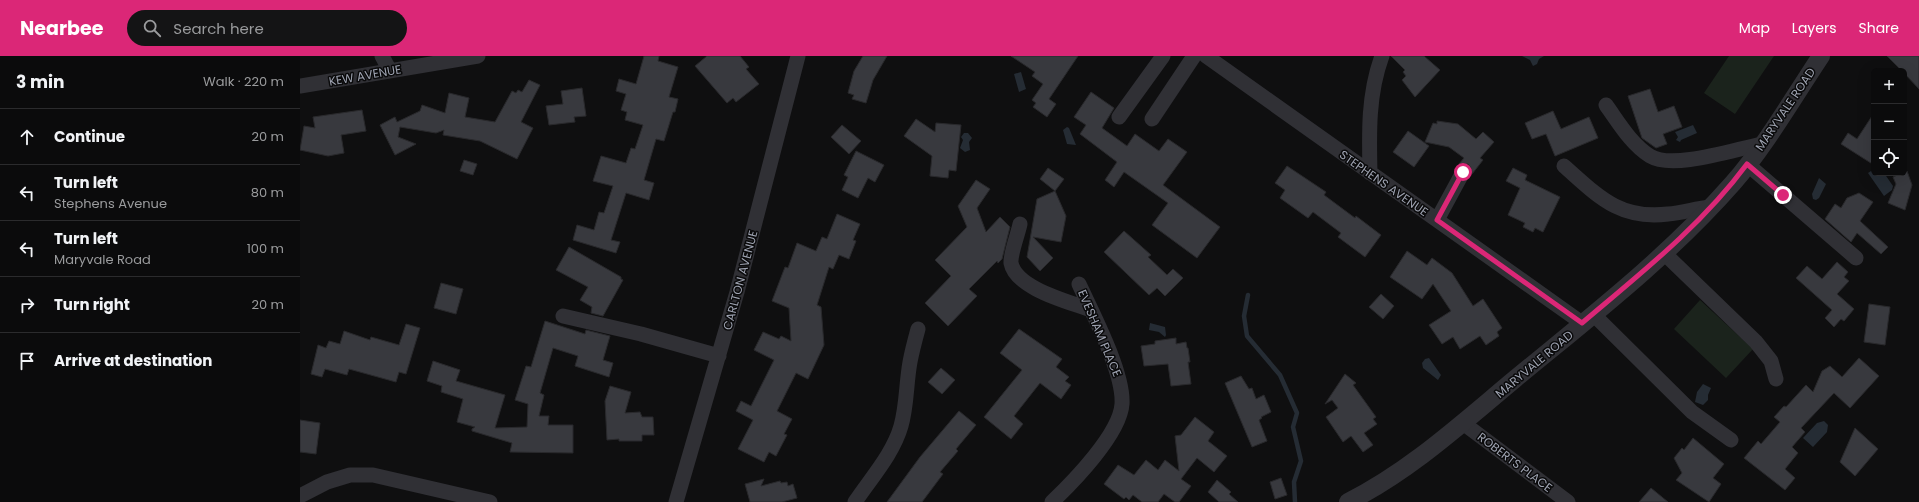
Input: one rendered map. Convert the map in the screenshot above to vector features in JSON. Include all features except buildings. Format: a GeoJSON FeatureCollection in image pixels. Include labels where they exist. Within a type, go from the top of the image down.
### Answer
{"type":"FeatureCollection","features":[{"type":"Feature","properties":{"kind":"street"},"geometry":{"type":"LineString","coordinates":[[382,56],[390,71]]}},
{"type":"Feature","properties":{"kind":"street","name":"KEW AVENUE"},"geometry":{"type":"LineString","coordinates":[[300,86],[478,56]]}},
{"type":"Feature","properties":{"kind":"street","name":"CARLTON AVENUE"},"geometry":{"type":"LineString","coordinates":[[676,502],[739,285],[798,56]]}},
{"type":"Feature","properties":{"kind":"street"},"geometry":{"type":"LineString","coordinates":[[1119,117],[1162,56]]}},
{"type":"Feature","properties":{"kind":"street"},"geometry":{"type":"LineString","coordinates":[[1152,119],[1194,56]]}},
{"type":"Feature","properties":{"kind":"street","name":"STEPHENS AVENUE"},"geometry":{"type":"LineString","coordinates":[[1206,56],[1437,220],[1588,318],[1692,412],[1731,440]]}},
{"type":"Feature","properties":{"kind":"street"},"geometry":{"type":"LineString","coordinates":[[1370,173],[1370,111],[1374,87],[1382,56]]}},
{"type":"Feature","properties":{"kind":"street","name":"MARYVALE ROAD"},"geometry":{"type":"LineString","coordinates":[[1348,502],[1401,470],[1463,423],[1665,254],[1711,207],[1747,164],[1821,56]]}},
{"type":"Feature","properties":{"kind":"street"},"geometry":{"type":"LineString","coordinates":[[1606,105],[1628,137],[1650,156],[1658,160],[1684,162],[1762,144]]}},
{"type":"Feature","properties":{"kind":"street"},"geometry":{"type":"LineString","coordinates":[[1747,164],[1856,258]]}},
{"type":"Feature","properties":{"kind":"street"},"geometry":{"type":"LineString","coordinates":[[1564,166],[1597,195],[1614,207],[1626,211],[1650,216],[1670,214],[1695,208],[1711,207]]}},
{"type":"Feature","properties":{"kind":"street"},"geometry":{"type":"LineString","coordinates":[[1437,220],[1463,172]]}},
{"type":"Feature","properties":{"kind":"street"},"geometry":{"type":"LineString","coordinates":[[1020,224],[1011,262],[1014,271],[1025,282],[1041,292],[1091,310]]}},
{"type":"Feature","properties":{"kind":"street"},"geometry":{"type":"LineString","coordinates":[[1665,254],[1756,342],[1771,361],[1776,379]]}},
{"type":"Feature","properties":{"kind":"street","name":"EVESHAM PLACE"},"geometry":{"type":"LineString","coordinates":[[1052,502],[1088,464],[1106,440],[1116,423],[1122,405],[1120,378],[1079,284]]}},
{"type":"Feature","properties":{"kind":"street"},"geometry":{"type":"LineString","coordinates":[[563,316],[641,334],[718,356]]}},
{"type":"Feature","properties":{"kind":"street"},"geometry":{"type":"LineString","coordinates":[[855,502],[884,461],[894,444],[901,426],[907,394],[910,362],[918,329]]}},
{"type":"Feature","properties":{"kind":"street","name":"ROBERTS PLACE"},"geometry":{"type":"LineString","coordinates":[[1463,423],[1568,502]]}},
{"type":"Feature","properties":{"kind":"street"},"geometry":{"type":"LineString","coordinates":[[300,496],[327,482],[350,475],[373,475],[490,502]]}},
{"type":"Feature","properties":{"kind":"shaded area"},"geometry":{"type":"Polygon","coordinates":[[[1522,56],[1544,56],[1539,59],[1537,64],[1533,66],[1530,60],[1522,56]]]}},
{"type":"Feature","properties":{"kind":"shaded area"},"geometry":{"type":"Polygon","coordinates":[[[1729,56],[1774,56],[1735,114],[1704,93],[1729,56]]]}},
{"type":"Feature","properties":{"kind":"shaded area"},"geometry":{"type":"Polygon","coordinates":[[[1021,72],[1026,89],[1019,92],[1014,74],[1021,72]]]}},
{"type":"Feature","properties":{"kind":"shaded area"},"geometry":{"type":"Polygon","coordinates":[[[1693,125],[1697,133],[1681,140],[1680,142],[1676,140],[1678,137],[1675,132],[1693,125]]]}},
{"type":"Feature","properties":{"kind":"shaded area"},"geometry":{"type":"Polygon","coordinates":[[[1067,127],[1069,128],[1076,145],[1067,144],[1063,130],[1067,127]]]}},
{"type":"Feature","properties":{"kind":"shaded area"},"geometry":{"type":"Polygon","coordinates":[[[964,133],[968,133],[972,138],[969,142],[970,150],[965,152],[960,148],[963,140],[961,137],[964,133]]]}},
{"type":"Feature","properties":{"kind":"shaded area"},"geometry":{"type":"Polygon","coordinates":[[[1871,171],[1871,176],[1886,176],[1893,186],[1892,190],[1884,196],[1868,173],[1871,171]]]}},
{"type":"Feature","properties":{"kind":"shaded area"},"geometry":{"type":"Polygon","coordinates":[[[1819,178],[1826,184],[1819,198],[1816,200],[1813,199],[1812,194],[1819,178]]]}},
{"type":"Feature","properties":{"kind":"shaded area"},"geometry":{"type":"Polygon","coordinates":[[[1700,300],[1753,349],[1726,378],[1674,329],[1700,300]]]}},
{"type":"Feature","properties":{"kind":"shaded area"},"geometry":{"type":"Polygon","coordinates":[[[1150,323],[1165,327],[1165,337],[1159,332],[1149,330],[1150,323]]]}},
{"type":"Feature","properties":{"kind":"shaded area"},"geometry":{"type":"Polygon","coordinates":[[[1429,358],[1441,375],[1438,380],[1423,368],[1422,363],[1425,359],[1429,358]]]}},
{"type":"Feature","properties":{"kind":"shaded area"},"geometry":{"type":"Polygon","coordinates":[[[1703,384],[1711,388],[1708,395],[1708,400],[1703,405],[1695,402],[1697,392],[1703,384]]]}},
{"type":"Feature","properties":{"kind":"shaded area"},"geometry":{"type":"Polygon","coordinates":[[[1824,421],[1828,425],[1827,432],[1813,447],[1803,438],[1817,423],[1824,421]]]}},
{"type":"Feature","properties":{"kind":"waterway"},"geometry":{"type":"LineString","coordinates":[[1248,295],[1244,316],[1247,336],[1280,375],[1297,413],[1293,427],[1301,461],[1294,482],[1295,502]]}},
{"type":"Feature","properties":{"kind":"route"},"geometry":{"type":"LineString","coordinates":[[1463,172],[1437,220],[1582,323],[1665,254],[1697,222],[1734,181],[1747,164],[1783,195]]}}]}
